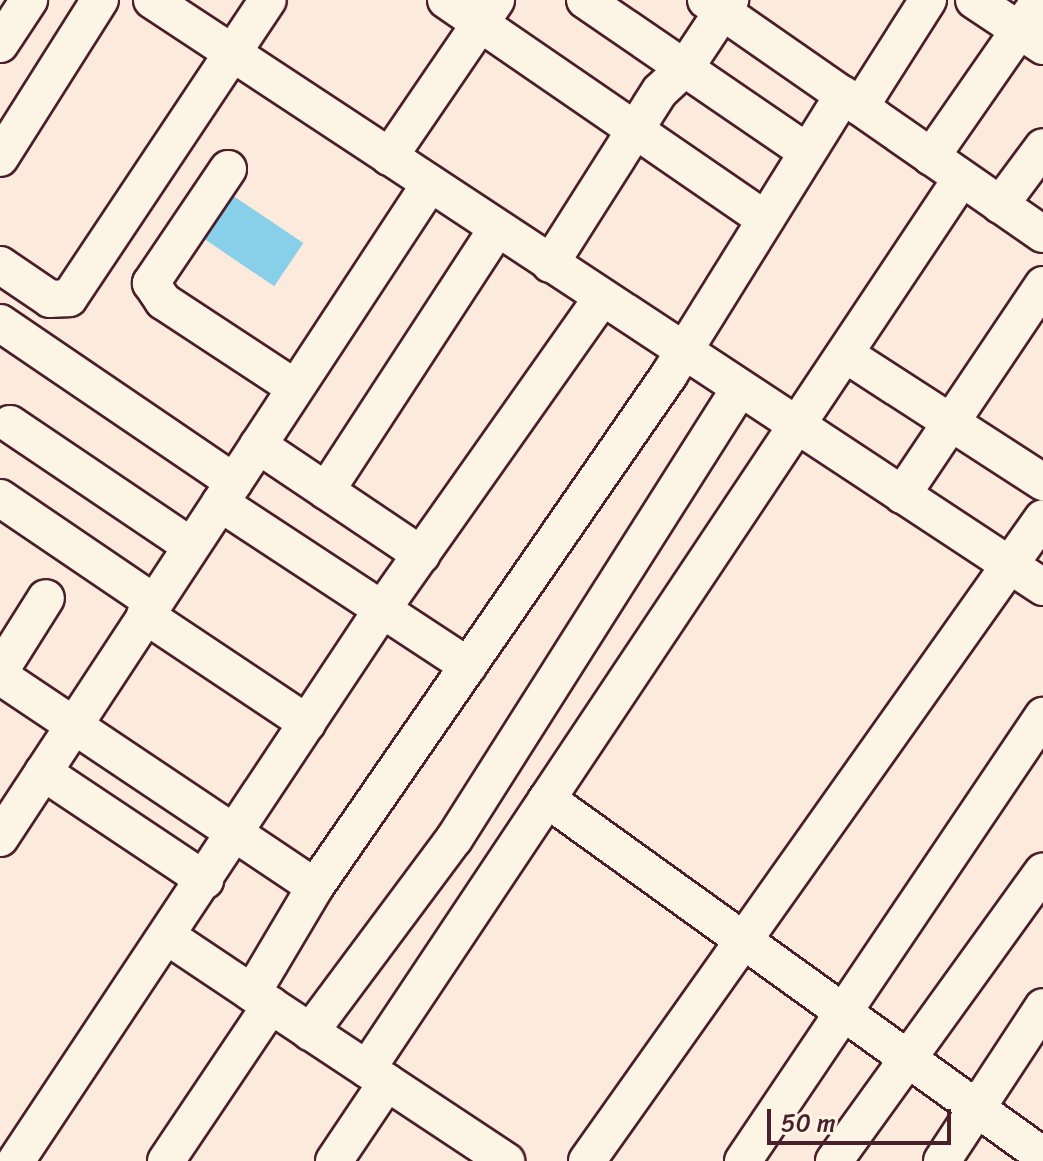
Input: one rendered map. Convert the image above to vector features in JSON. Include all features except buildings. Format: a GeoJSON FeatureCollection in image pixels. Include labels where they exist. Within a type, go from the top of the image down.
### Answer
{"type":"FeatureCollection","features":[{"type":"Feature","properties":{"kind":"street"},"geometry":{"type":"LineString","coordinates":[[0,44],[29,0]]}},
{"type":"Feature","properties":{"kind":"street"},"geometry":{"type":"LineString","coordinates":[[0,158],[100,0]]}},
{"type":"Feature","properties":{"kind":"street"},"geometry":{"type":"LineString","coordinates":[[152,0],[1043,587]]}},
{"type":"Feature","properties":{"kind":"street"},"geometry":{"type":"LineString","coordinates":[[0,265],[50,299],[69,298],[268,0]]}},
{"type":"Feature","properties":{"kind":"street"},"geometry":{"type":"LineString","coordinates":[[446,0],[488,12],[633,131],[763,218]]}},
{"type":"Feature","properties":{"kind":"street"},"geometry":{"type":"LineString","coordinates":[[585,0],[807,152]]}},
{"type":"Feature","properties":{"kind":"street"},"geometry":{"type":"LineString","coordinates":[[166,1161],[262,999],[315,887],[683,350],[807,152],[852,101],[928,0]]}},
{"type":"Feature","properties":{"kind":"street"},"geometry":{"type":"LineString","coordinates":[[974,0],[1031,38]]}},
{"type":"Feature","properties":{"kind":"street"},"geometry":{"type":"LineString","coordinates":[[931,157],[1031,38],[1040,0]]}},
{"type":"Feature","properties":{"kind":"street"},"geometry":{"type":"LineString","coordinates":[[550,264],[660,91],[685,68],[720,4],[961,179],[1043,234]]}},
{"type":"Feature","properties":{"kind":"street"},"geometry":{"type":"LineString","coordinates":[[389,157],[488,12]]}},
{"type":"Feature","properties":{"kind":"street"},"geometry":{"type":"LineString","coordinates":[[1000,205],[1043,147]]}},
{"type":"Feature","properties":{"kind":"street"},"geometry":{"type":"LineString","coordinates":[[228,169],[151,283],[163,301],[294,387]]}},
{"type":"Feature","properties":{"kind":"street"},"geometry":{"type":"LineString","coordinates":[[334,1161],[377,1076],[547,799],[961,179]]}},
{"type":"Feature","properties":{"kind":"street"},"geometry":{"type":"LineString","coordinates":[[0,838],[72,724],[430,184]]}},
{"type":"Feature","properties":{"kind":"street"},"geometry":{"type":"LineString","coordinates":[[326,491],[497,229]]}},
{"type":"Feature","properties":{"kind":"street"},"geometry":{"type":"LineString","coordinates":[[902,495],[1043,285]]}},
{"type":"Feature","properties":{"kind":"street"},"geometry":{"type":"LineString","coordinates":[[16,1161],[236,834],[381,611],[602,298]]}},
{"type":"Feature","properties":{"kind":"street"},"geometry":{"type":"LineString","coordinates":[[1,324],[381,611],[468,666]]}},
{"type":"Feature","properties":{"kind":"street"},"geometry":{"type":"LineString","coordinates":[[845,354],[949,425],[1043,482]]}},
{"type":"Feature","properties":{"kind":"street"},"geometry":{"type":"LineString","coordinates":[[310,1032],[454,839],[740,388]]}},
{"type":"Feature","properties":{"kind":"street"},"geometry":{"type":"LineString","coordinates":[[10,424],[191,546]]}},
{"type":"Feature","properties":{"kind":"street"},"geometry":{"type":"LineString","coordinates":[[258,445],[422,555]]}},
{"type":"Feature","properties":{"kind":"street"},"geometry":{"type":"LineString","coordinates":[[0,498],[307,723]]}},
{"type":"Feature","properties":{"kind":"street"},"geometry":{"type":"LineString","coordinates":[[587,1161],[739,941],[1012,566],[1043,518]]}},
{"type":"Feature","properties":{"kind":"street"},"geometry":{"type":"LineString","coordinates":[[46,598],[0,674],[315,887]]}},
{"type":"Feature","properties":{"kind":"street"},"geometry":{"type":"LineString","coordinates":[[743,1161],[1043,716]]}},
{"type":"Feature","properties":{"kind":"street"},"geometry":{"type":"LineString","coordinates":[[43,772],[205,880]]}},
{"type":"Feature","properties":{"kind":"street"},"geometry":{"type":"LineString","coordinates":[[547,799],[840,1014],[1043,1156]]}},
{"type":"Feature","properties":{"kind":"street"},"geometry":{"type":"LineString","coordinates":[[834,1161],[904,1059],[1043,871]]}},
{"type":"Feature","properties":{"kind":"street"},"geometry":{"type":"LineString","coordinates":[[167,936],[497,1158]]}},
{"type":"Feature","properties":{"kind":"street"},"geometry":{"type":"LineString","coordinates":[[942,1161],[1043,1007]]}},
{"type":"Feature","properties":{"kind":"water"},"geometry":{"type":"Polygon","coordinates":[[[232,195],[303,243],[274,286],[203,238],[232,195]]]}}]}
